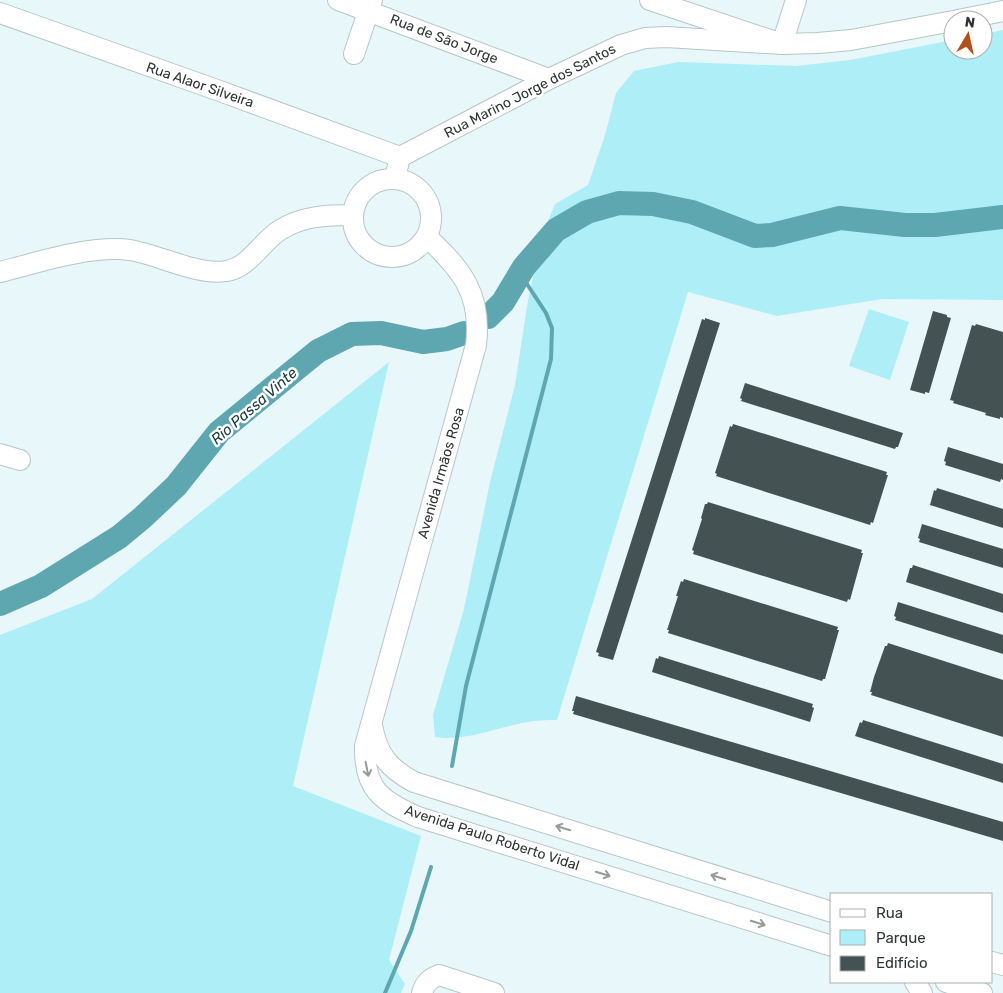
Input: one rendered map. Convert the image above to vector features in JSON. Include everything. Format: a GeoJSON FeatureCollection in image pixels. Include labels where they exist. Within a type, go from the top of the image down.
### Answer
{"type":"FeatureCollection","features":[{"type":"Feature","properties":{"kind":"street","name":"Rua de São Jorge"},"geometry":{"type":"LineString","coordinates":[[338,0],[371,5],[549,79]]}},
{"type":"Feature","properties":{"kind":"street"},"geometry":{"type":"LineString","coordinates":[[650,0],[782,44],[796,0]]}},
{"type":"Feature","properties":{"kind":"street"},"geometry":{"type":"LineString","coordinates":[[988,0],[1003,5]]}},
{"type":"Feature","properties":{"kind":"street"},"geometry":{"type":"LineString","coordinates":[[354,54],[371,5]]}},
{"type":"Feature","properties":{"kind":"street","name":"Rua Alaor Silveira"},"geometry":{"type":"LineString","coordinates":[[0,13],[400,158]]}},
{"type":"Feature","properties":{"kind":"street","name":"Rua Marino Jorge dos Santos"},"geometry":{"type":"LineString","coordinates":[[400,158],[549,79],[621,45],[645,38],[666,37],[782,44],[851,40],[943,23]]}},
{"type":"Feature","properties":{"kind":"street"},"geometry":{"type":"LineString","coordinates":[[395,178],[400,158]]}},
{"type":"Feature","properties":{"kind":"street"},"geometry":{"type":"LineString","coordinates":[[395,178],[410,182],[423,192],[432,214],[432,222],[427,237],[416,249],[401,256],[385,256],[370,250],[364,245],[355,231],[353,215],[357,200],[366,188],[380,180],[395,178]]}},
{"type":"Feature","properties":{"kind":"street"},"geometry":{"type":"LineString","coordinates":[[0,272],[52,259],[114,249],[155,256],[213,272],[228,271],[240,266],[251,258],[262,244],[280,230],[302,220],[321,215],[353,215]]}},
{"type":"Feature","properties":{"kind":"street","name":"Avenida Irmãos Rosa"},"geometry":{"type":"LineString","coordinates":[[371,721],[477,338],[478,319],[476,307],[467,283],[453,263],[427,237]]}},
{"type":"Feature","properties":{"kind":"street"},"geometry":{"type":"LineString","coordinates":[[0,454],[20,460]]}},
{"type":"Feature","properties":{"kind":"street"},"geometry":{"type":"LineString","coordinates":[[371,721],[375,741],[389,765],[414,782],[830,911]]}},
{"type":"Feature","properties":{"kind":"street","name":"Avenida Paulo Roberto Vidal"},"geometry":{"type":"LineString","coordinates":[[371,721],[365,746],[367,775],[376,790],[401,809],[418,816],[830,945]]}},
{"type":"Feature","properties":{"kind":"street"},"geometry":{"type":"LineString","coordinates":[[390,802],[438,814],[444,812],[448,802],[447,796],[439,789]]}},
{"type":"Feature","properties":{"kind":"street"},"geometry":{"type":"LineString","coordinates":[[466,831],[461,815],[468,810],[508,820],[532,818]]}},
{"type":"Feature","properties":{"kind":"street"},"geometry":{"type":"LineString","coordinates":[[426,986],[439,976],[494,993]]}},
{"type":"Feature","properties":{"kind":"street"},"geometry":{"type":"LineString","coordinates":[[949,983],[982,993]]}},
{"type":"Feature","properties":{"kind":"green space"},"geometry":{"type":"Polygon","coordinates":[[[1003,30],[1003,300],[882,299],[777,316],[688,292],[557,720],[522,723],[460,737],[435,737],[433,715],[464,609],[490,482],[515,385],[527,306],[541,238],[555,204],[588,185],[605,135],[616,93],[634,71],[678,62],[796,66],[850,60],[943,42],[943,60],[993,60],[993,32],[1003,30]]]}},
{"type":"Feature","properties":{"kind":"green space"},"geometry":{"type":"Polygon","coordinates":[[[869,309],[909,322],[890,380],[849,366],[869,309]]]}},
{"type":"Feature","properties":{"kind":"green space"},"geometry":{"type":"Polygon","coordinates":[[[389,362],[293,786],[421,836],[389,960],[405,984],[401,993],[0,993],[0,635],[92,599],[389,362]]]}},
{"type":"Feature","properties":{"kind":"building"},"geometry":{"type":"Polygon","coordinates":[[[933,311],[951,318],[929,393],[925,392],[925,394],[910,390],[933,311]]]}},
{"type":"Feature","properties":{"kind":"building"},"geometry":{"type":"Polygon","coordinates":[[[705,318],[720,323],[613,660],[598,656],[599,653],[596,652],[702,319],[705,320],[705,318]]]}},
{"type":"Feature","properties":{"kind":"building"},"geometry":{"type":"Polygon","coordinates":[[[976,324],[1003,332],[1003,418],[1000,417],[1000,419],[953,403],[954,401],[950,400],[972,325],[975,326],[976,324]]]}},
{"type":"Feature","properties":{"kind":"building"},"geometry":{"type":"Polygon","coordinates":[[[745,383],[903,433],[898,447],[895,449],[741,401],[742,399],[740,398],[745,383]]]}},
{"type":"Feature","properties":{"kind":"building"},"geometry":{"type":"Polygon","coordinates":[[[733,424],[887,472],[886,475],[888,475],[873,523],[871,522],[870,525],[716,476],[717,474],[715,473],[730,426],[732,427],[733,424]]]}},
{"type":"Feature","properties":{"kind":"building"},"geometry":{"type":"Polygon","coordinates":[[[948,447],[1003,464],[1003,480],[1001,479],[1000,482],[945,465],[946,462],[944,461],[948,447]]]}},
{"type":"Feature","properties":{"kind":"building"},"geometry":{"type":"Polygon","coordinates":[[[937,488],[1003,509],[1003,528],[930,505],[934,490],[936,491],[937,488]]]}},
{"type":"Feature","properties":{"kind":"building"},"geometry":{"type":"Polygon","coordinates":[[[708,502],[862,550],[861,553],[863,553],[850,600],[848,599],[847,602],[693,554],[694,551],[692,550],[705,504],[708,502]]]}},
{"type":"Feature","properties":{"kind":"building"},"geometry":{"type":"Polygon","coordinates":[[[922,524],[1003,549],[1003,568],[919,542],[920,539],[918,538],[922,524]]]}},
{"type":"Feature","properties":{"kind":"building"},"geometry":{"type":"Polygon","coordinates":[[[913,565],[1003,594],[1003,613],[906,582],[910,568],[913,565]]]}},
{"type":"Feature","properties":{"kind":"building"},"geometry":{"type":"Polygon","coordinates":[[[684,579],[838,627],[837,630],[839,630],[825,679],[822,681],[668,633],[669,630],[667,630],[678,596],[676,596],[681,581],[683,582],[684,579]]]}},
{"type":"Feature","properties":{"kind":"building"},"geometry":{"type":"Polygon","coordinates":[[[898,602],[1003,635],[1003,654],[895,620],[896,617],[894,616],[898,602]]]}},
{"type":"Feature","properties":{"kind":"building"},"geometry":{"type":"Polygon","coordinates":[[[888,643],[1003,680],[1003,737],[871,695],[874,677],[885,646],[888,643]]]}},
{"type":"Feature","properties":{"kind":"building"},"geometry":{"type":"Polygon","coordinates":[[[659,656],[813,704],[812,707],[814,708],[810,722],[652,672],[656,658],[658,659],[659,656]]]}},
{"type":"Feature","properties":{"kind":"building"},"geometry":{"type":"Polygon","coordinates":[[[576,696],[1003,822],[1003,841],[573,714],[576,696]]]}},
{"type":"Feature","properties":{"kind":"building"},"geometry":{"type":"Polygon","coordinates":[[[863,720],[1003,764],[1003,783],[855,736],[860,722],[862,723],[863,720]]]}},
{"type":"Feature","properties":{"kind":"waterway","name":"Rio Passa Vinte"},"geometry":{"type":"LineString","coordinates":[[488,317],[503,302],[524,267],[556,230],[587,212],[619,203],[653,204],[692,212],[755,236],[772,235],[840,218],[905,225],[935,225],[1003,217]]}},
{"type":"Feature","properties":{"kind":"waterway"},"geometry":{"type":"LineString","coordinates":[[452,766],[466,686],[551,359],[552,328],[546,313],[523,278],[524,267]]}},
{"type":"Feature","properties":{"kind":"waterway","name":"Rio Passa Vinte"},"geometry":{"type":"LineString","coordinates":[[0,604],[41,586],[119,537],[176,486],[219,432],[318,351],[352,334],[381,333],[423,342],[447,339],[464,333]]}},
{"type":"Feature","properties":{"kind":"waterway"},"geometry":{"type":"LineString","coordinates":[[385,993],[411,931],[431,867]]}}]}
